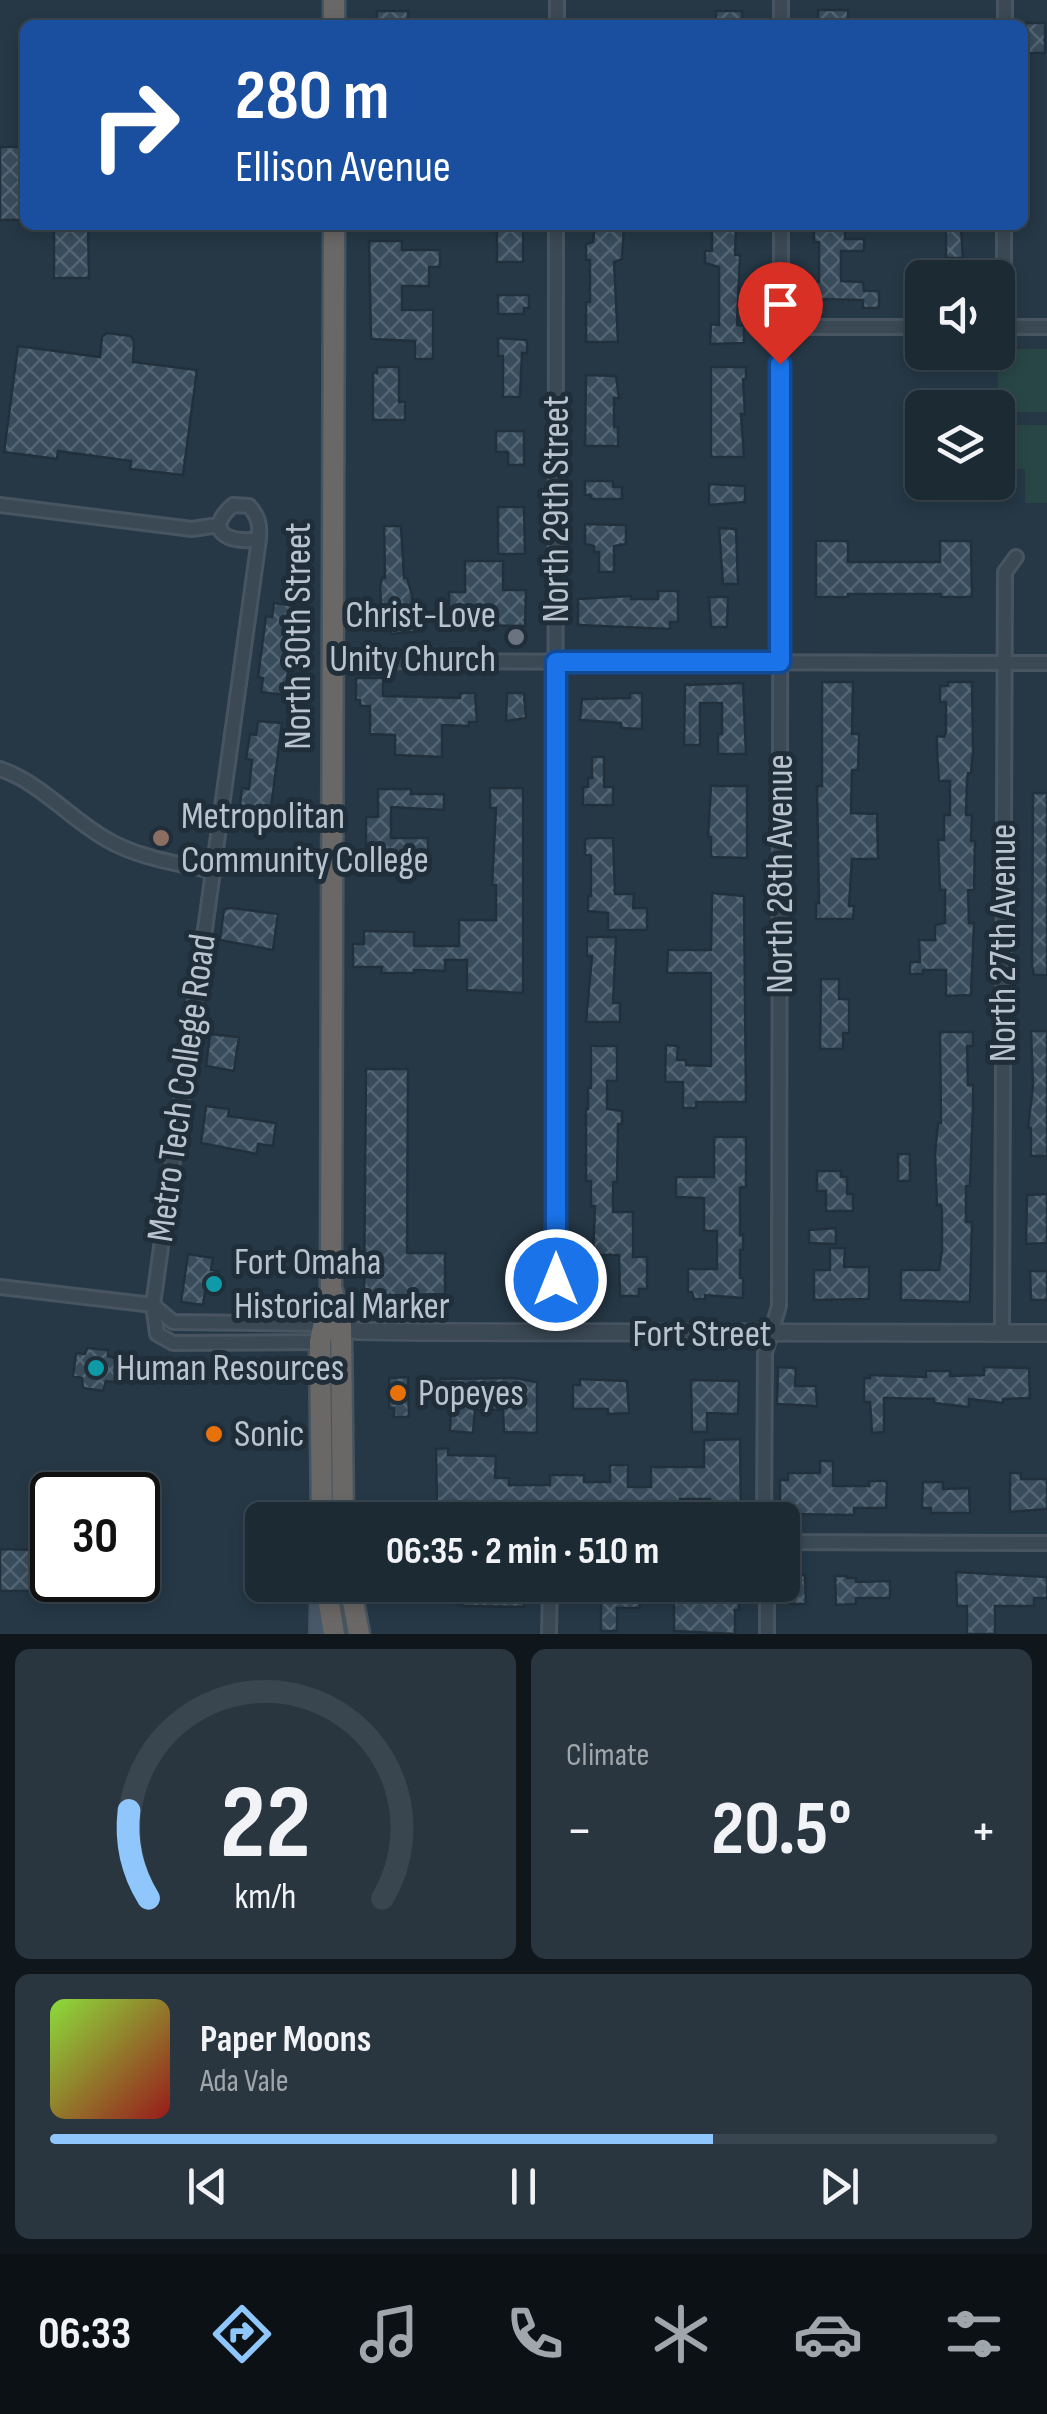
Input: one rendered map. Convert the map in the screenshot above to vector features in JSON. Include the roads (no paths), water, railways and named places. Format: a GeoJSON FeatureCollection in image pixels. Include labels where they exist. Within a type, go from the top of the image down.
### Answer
{"type":"FeatureCollection","features":[{"type":"Feature","properties":{"kind":"highway","name":"North 30th Street"},"geometry":{"type":"LineString","coordinates":[[334,230],[331,1287],[342,1502]]}},
{"type":"Feature","properties":{"kind":"highway","name":"North 30th Street"},"geometry":{"type":"LineString","coordinates":[[323,1502],[336,1332]]}},
{"type":"Feature","properties":{"kind":"highway"},"geometry":{"type":"LineString","coordinates":[[327,1602],[334,1634]]}},
{"type":"Feature","properties":{"kind":"highway"},"geometry":{"type":"LineString","coordinates":[[353,1602],[359,1634]]}},
{"type":"Feature","properties":{"kind":"main road"},"geometry":{"type":"LineString","coordinates":[[319,1634],[322,1602]]}},
{"type":"Feature","properties":{"kind":"street","name":"North 29th Street"},"geometry":{"type":"LineString","coordinates":[[556,230],[556,1333]]}},
{"type":"Feature","properties":{"kind":"street","name":"North 28th Avenue"},"geometry":{"type":"LineString","coordinates":[[764,1502],[766,1353],[779,1306],[780,230]]}},
{"type":"Feature","properties":{"kind":"street"},"geometry":{"type":"LineString","coordinates":[[1003,260],[1004,230]]}},
{"type":"Feature","properties":{"kind":"street"},"geometry":{"type":"LineString","coordinates":[[780,327],[905,327]]}},
{"type":"Feature","properties":{"kind":"street"},"geometry":{"type":"LineString","coordinates":[[1015,327],[1047,327]]}},
{"type":"Feature","properties":{"kind":"street"},"geometry":{"type":"LineString","coordinates":[[0,505],[192,528],[219,525]]}},
{"type":"Feature","properties":{"kind":"street"},"geometry":{"type":"LineString","coordinates":[[233,505],[249,506],[257,514],[258,540],[241,542],[222,534],[219,525],[223,513],[233,505]]}},
{"type":"Feature","properties":{"kind":"street","name":"Metro Tech College Road"},"geometry":{"type":"LineString","coordinates":[[152,1306],[258,540]]}},
{"type":"Feature","properties":{"kind":"street","name":"North 27th Avenue"},"geometry":{"type":"LineString","coordinates":[[1002,1334],[1004,572],[1016,557]]}},
{"type":"Feature","properties":{"kind":"street"},"geometry":{"type":"LineString","coordinates":[[333,661],[1047,662]]}},
{"type":"Feature","properties":{"kind":"street"},"geometry":{"type":"LineString","coordinates":[[0,769],[33,784],[103,838],[140,855],[212,871]]}},
{"type":"Feature","properties":{"kind":"street","name":"Fort Street"},"geometry":{"type":"LineString","coordinates":[[0,1287],[152,1306],[173,1322],[336,1332],[1047,1334]]}},
{"type":"Feature","properties":{"kind":"street","name":"Fort Street"},"geometry":{"type":"LineString","coordinates":[[152,1306],[157,1334],[173,1343],[336,1332]]}},
{"type":"Feature","properties":{"kind":"street"},"geometry":{"type":"LineString","coordinates":[[800,1542],[1047,1543]]}},
{"type":"Feature","properties":{"kind":"street"},"geometry":{"type":"LineString","coordinates":[[550,1602],[550,1634]]}},
{"type":"Feature","properties":{"kind":"street"},"geometry":{"type":"LineString","coordinates":[[767,1602],[767,1634]]}},
{"type":"Feature","properties":{"kind":"place","name":"Christ-Love Unity Church"},"geometry":{"type":"Point","coordinates":[516,637]}},
{"type":"Feature","properties":{"kind":"place","name":"Metropolitan Community College"},"geometry":{"type":"Point","coordinates":[161,838]}},
{"type":"Feature","properties":{"kind":"place","name":"Fort Omaha Historical Marker"},"geometry":{"type":"Point","coordinates":[214,1284]}},
{"type":"Feature","properties":{"kind":"place","name":"Human Resources"},"geometry":{"type":"Point","coordinates":[96,1368]}},
{"type":"Feature","properties":{"kind":"place","name":"Popeyes"},"geometry":{"type":"Point","coordinates":[398,1393]}},
{"type":"Feature","properties":{"kind":"place","name":"Sonic"},"geometry":{"type":"Point","coordinates":[214,1434]}}]}
